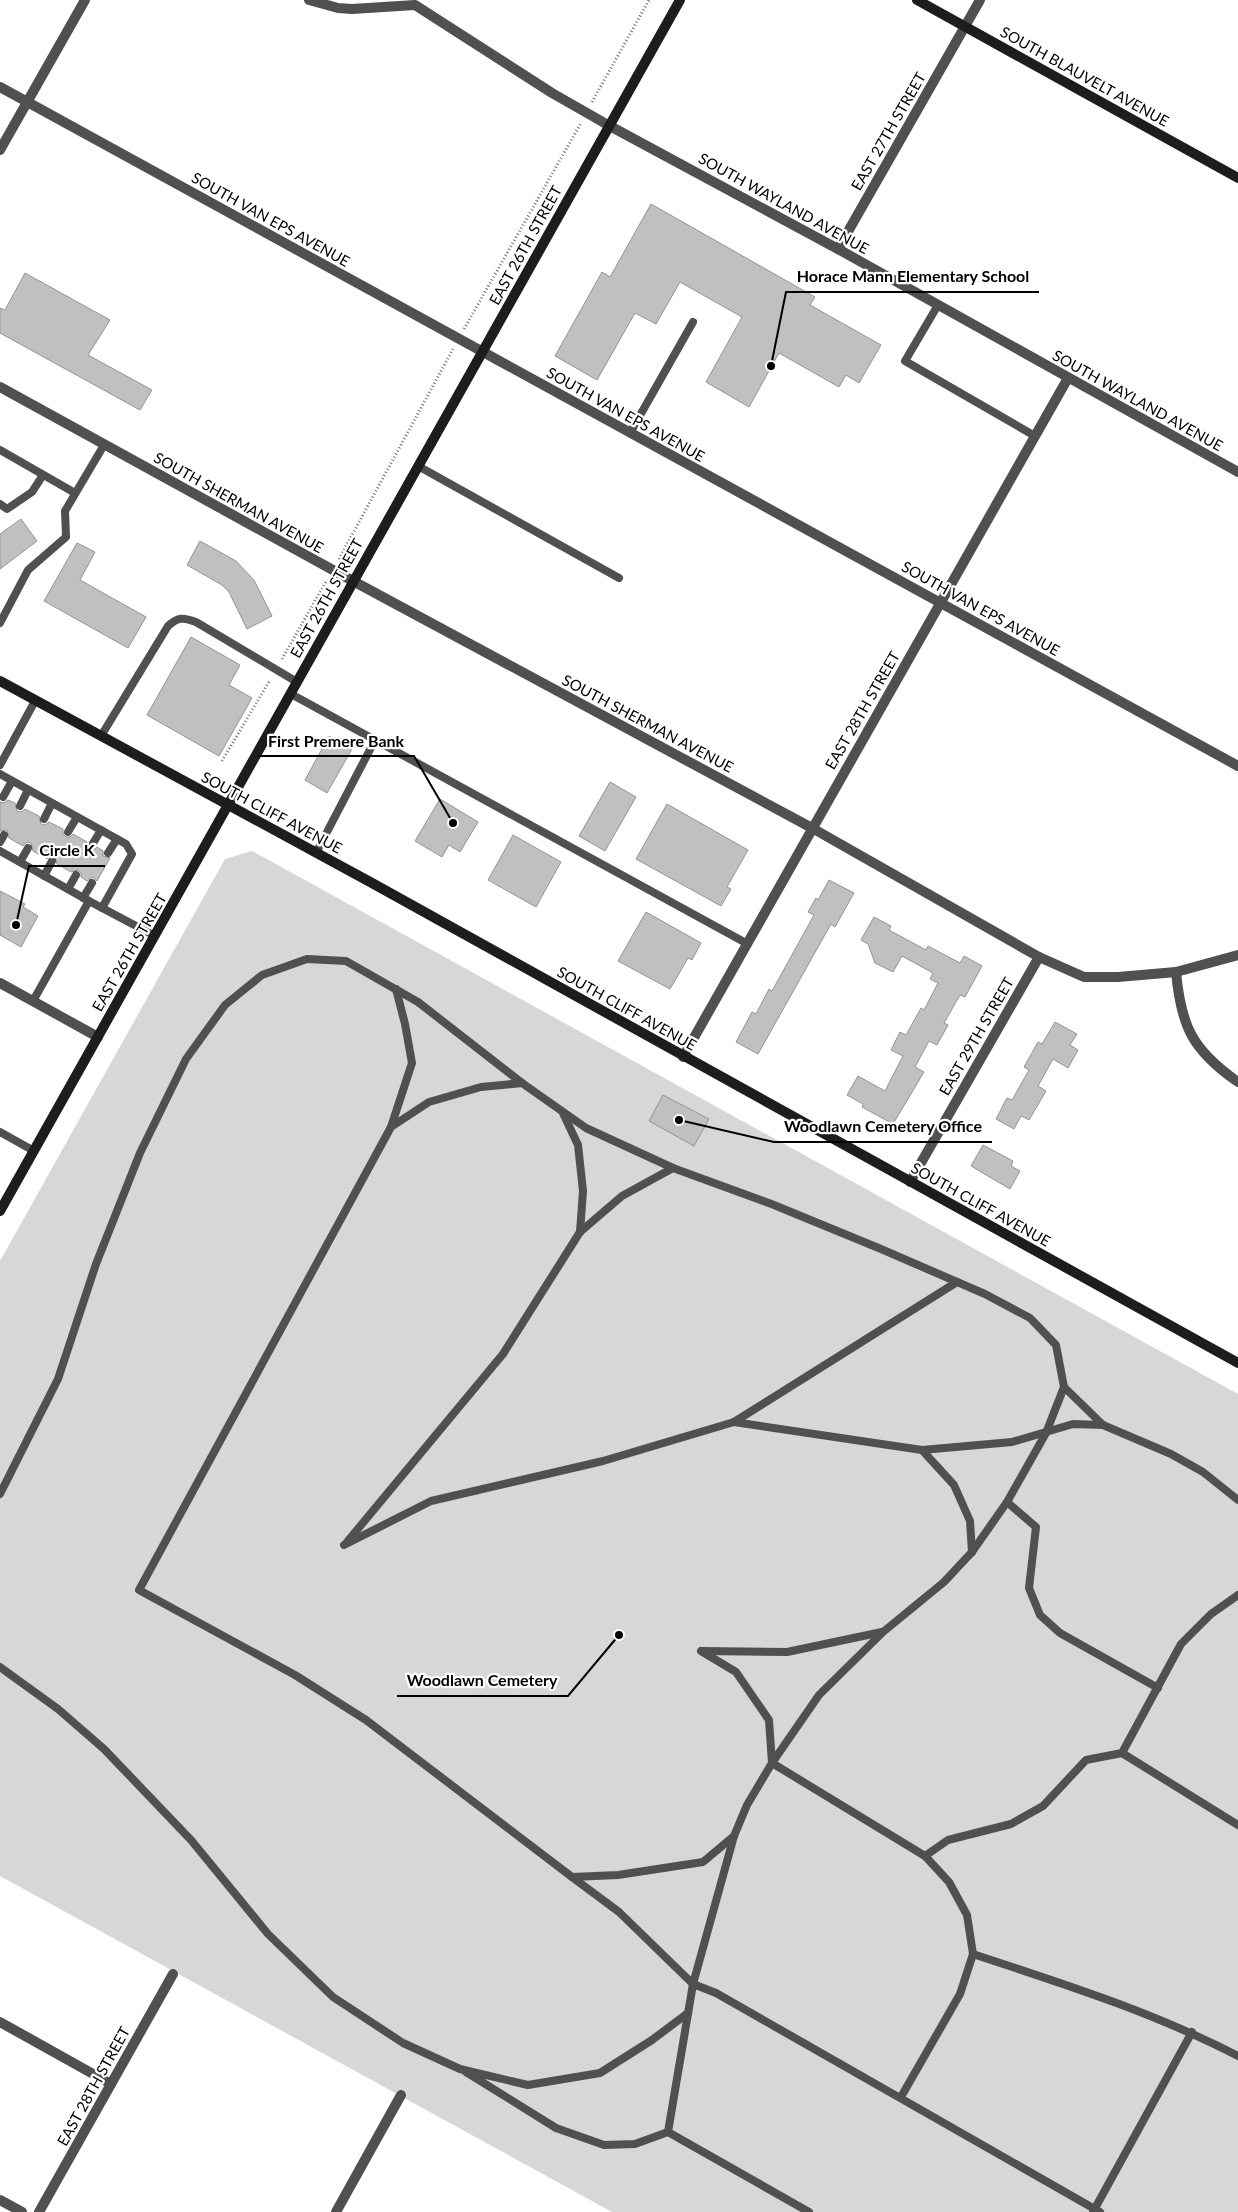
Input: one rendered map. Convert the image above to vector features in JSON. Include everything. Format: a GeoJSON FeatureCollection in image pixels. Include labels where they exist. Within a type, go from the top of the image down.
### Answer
{"type":"FeatureCollection","features":[{"type":"Feature","properties":{"kind":"main road","name":"EAST 26TH STREET"},"geometry":{"type":"LineString","coordinates":[[0,1211],[229,805],[352,581],[483,352],[608,125],[680,0]]}},
{"type":"Feature","properties":{"kind":"main road","name":"SOUTH BLAUVELT AVENUE"},"geometry":{"type":"LineString","coordinates":[[917,0],[1238,178]]}},
{"type":"Feature","properties":{"kind":"main road","name":"SOUTH CLIFF AVENUE"},"geometry":{"type":"LineString","coordinates":[[0,681],[229,805],[1238,1363]]}},
{"type":"Feature","properties":{"kind":"street"},"geometry":{"type":"LineString","coordinates":[[0,150],[85,0]]}},
{"type":"Feature","properties":{"kind":"street","name":"SOUTH WAYLAND AVENUE"},"geometry":{"type":"LineString","coordinates":[[309,0],[352,9],[417,2],[586,113],[838,249],[1238,472]]}},
{"type":"Feature","properties":{"kind":"street","name":"EAST 27TH STREET"},"geometry":{"type":"LineString","coordinates":[[838,249],[980,0]]}},
{"type":"Feature","properties":{"kind":"street","name":"SOUTH VAN EPS AVENUE"},"geometry":{"type":"LineString","coordinates":[[0,86],[1238,766]]}},
{"type":"Feature","properties":{"kind":"street","name":"EAST 28TH STREET"},"geometry":{"type":"LineString","coordinates":[[682,1057],[1068,378]]}},
{"type":"Feature","properties":{"kind":"street","name":"SOUTH SHERMAN AVENUE"},"geometry":{"type":"LineString","coordinates":[[0,387],[352,581],[812,828],[1039,957],[1084,977],[1118,977],[1176,972],[1238,955]]}},
{"type":"Feature","properties":{"kind":"street","name":"EAST 29TH STREET"},"geometry":{"type":"LineString","coordinates":[[910,1182],[1039,957]]}},
{"type":"Feature","properties":{"kind":"street"},"geometry":{"type":"LineString","coordinates":[[1176,972],[1179,1000],[1186,1028],[1200,1050],[1218,1068],[1238,1082]]}},
{"type":"Feature","properties":{"kind":"street"},"geometry":{"type":"LineString","coordinates":[[0,983],[98,1036]]}},
{"type":"Feature","properties":{"kind":"street","name":"EAST 28TH STREET"},"geometry":{"type":"LineString","coordinates":[[40,2212],[173,1974]]}},
{"type":"Feature","properties":{"kind":"street"},"geometry":{"type":"LineString","coordinates":[[0,2022],[111,2084]]}},
{"type":"Feature","properties":{"kind":"street"},"geometry":{"type":"LineString","coordinates":[[336,2212],[401,2095]]}},
{"type":"Feature","properties":{"kind":"street"},"geometry":{"type":"LineString","coordinates":[[0,2200],[22,2212]]}},
{"type":"Feature","properties":{"kind":"lane"},"geometry":{"type":"LineString","coordinates":[[938,305],[905,361],[1035,436]]}},
{"type":"Feature","properties":{"kind":"lane"},"geometry":{"type":"LineString","coordinates":[[630,433],[693,322]]}},
{"type":"Feature","properties":{"kind":"lane"},"geometry":{"type":"LineString","coordinates":[[0,623],[28,570],[66,537],[64,511],[104,444]]}},
{"type":"Feature","properties":{"kind":"lane"},"geometry":{"type":"LineString","coordinates":[[0,450],[75,493]]}},
{"type":"Feature","properties":{"kind":"lane"},"geometry":{"type":"LineString","coordinates":[[418,466],[619,578]]}},
{"type":"Feature","properties":{"kind":"lane"},"geometry":{"type":"LineString","coordinates":[[0,504],[7,510],[32,492],[43,475]]}},
{"type":"Feature","properties":{"kind":"lane"},"geometry":{"type":"LineString","coordinates":[[101,736],[168,626],[176,619],[183,617],[196,622],[297,682]]}},
{"type":"Feature","properties":{"kind":"lane"},"geometry":{"type":"LineString","coordinates":[[291,694],[746,943]]}},
{"type":"Feature","properties":{"kind":"lane"},"geometry":{"type":"LineString","coordinates":[[0,765],[35,701]]}},
{"type":"Feature","properties":{"kind":"lane"},"geometry":{"type":"LineString","coordinates":[[316,853],[375,740]]}},
{"type":"Feature","properties":{"kind":"lane"},"geometry":{"type":"LineString","coordinates":[[0,774],[126,844],[132,854],[102,908]]}},
{"type":"Feature","properties":{"kind":"lane"},"geometry":{"type":"LineString","coordinates":[[3,797],[12,781]]}},
{"type":"Feature","properties":{"kind":"lane"},"geometry":{"type":"LineString","coordinates":[[20,806],[28,790]]}},
{"type":"Feature","properties":{"kind":"lane"},"geometry":{"type":"LineString","coordinates":[[44,819],[52,803]]}},
{"type":"Feature","properties":{"kind":"lane"},"geometry":{"type":"LineString","coordinates":[[68,832],[77,817]]}},
{"type":"Feature","properties":{"kind":"lane"},"geometry":{"type":"LineString","coordinates":[[92,845],[101,830]]}},
{"type":"Feature","properties":{"kind":"lane"},"geometry":{"type":"LineString","coordinates":[[108,853],[117,839]]}},
{"type":"Feature","properties":{"kind":"lane"},"geometry":{"type":"LineString","coordinates":[[20,862],[28,848]]}},
{"type":"Feature","properties":{"kind":"lane"},"geometry":{"type":"LineString","coordinates":[[0,851],[155,936]]}},
{"type":"Feature","properties":{"kind":"lane"},"geometry":{"type":"LineString","coordinates":[[44,876],[52,861]]}},
{"type":"Feature","properties":{"kind":"lane"},"geometry":{"type":"LineString","coordinates":[[68,889],[76,875]]}},
{"type":"Feature","properties":{"kind":"lane"},"geometry":{"type":"LineString","coordinates":[[33,1001],[86,899],[92,883]]}},
{"type":"Feature","properties":{"kind":"lane"},"geometry":{"type":"LineString","coordinates":[[0,1494],[58,1379],[96,1264],[140,1153],[186,1059],[225,1006],[262,975],[306,959],[346,960],[418,1002],[522,1083],[586,1128],[673,1168],[774,1205],[957,1282],[1030,1318],[1056,1345],[1064,1387],[1081,1406],[1103,1425],[1179,1458],[1203,1472],[1238,1500]]}},
{"type":"Feature","properties":{"kind":"lane"},"geometry":{"type":"LineString","coordinates":[[396,989],[412,1063],[390,1127],[139,1590],[295,1675],[366,1720],[619,1912],[693,1984],[716,1992],[1096,2210],[1192,2032]]}},
{"type":"Feature","properties":{"kind":"lane"},"geometry":{"type":"LineString","coordinates":[[390,1127],[429,1102],[481,1087],[522,1083]]}},
{"type":"Feature","properties":{"kind":"lane"},"geometry":{"type":"LineString","coordinates":[[562,1111],[578,1145],[583,1191],[580,1232]]}},
{"type":"Feature","properties":{"kind":"lane"},"geometry":{"type":"LineString","coordinates":[[0,1132],[34,1151]]}},
{"type":"Feature","properties":{"kind":"lane"},"geometry":{"type":"LineString","coordinates":[[673,1168],[622,1196],[580,1232],[503,1354],[344,1546],[431,1501],[603,1461],[734,1422],[957,1282]]}},
{"type":"Feature","properties":{"kind":"lane"},"geometry":{"type":"LineString","coordinates":[[668,2132],[693,1984],[734,1836],[747,1806],[772,1763],[819,1695],[883,1632],[944,1582],[972,1552],[1007,1502],[1046,1433],[1064,1387]]}},
{"type":"Feature","properties":{"kind":"lane"},"geometry":{"type":"LineString","coordinates":[[734,1422],[922,1450],[1012,1442],[1073,1424],[1103,1425]]}},
{"type":"Feature","properties":{"kind":"lane"},"geometry":{"type":"LineString","coordinates":[[922,1450],[954,1485],[970,1521],[972,1552]]}},
{"type":"Feature","properties":{"kind":"lane"},"geometry":{"type":"LineString","coordinates":[[1007,1502],[1036,1527],[1029,1588],[1040,1615],[1060,1633],[1158,1688]]}},
{"type":"Feature","properties":{"kind":"lane"},"geometry":{"type":"LineString","coordinates":[[1122,1753],[1180,1644],[1211,1614],[1238,1595]]}},
{"type":"Feature","properties":{"kind":"lane"},"geometry":{"type":"LineString","coordinates":[[772,1763],[769,1720],[736,1672],[701,1651],[787,1652],[883,1632]]}},
{"type":"Feature","properties":{"kind":"lane"},"geometry":{"type":"LineString","coordinates":[[0,1667],[58,1709],[104,1749],[191,1840],[268,1934],[334,1997],[402,2043],[460,2068],[556,2128],[604,2145],[635,2144],[668,2132],[809,2212]]}},
{"type":"Feature","properties":{"kind":"lane"},"geometry":{"type":"LineString","coordinates":[[925,1856],[948,1840],[1011,1824],[1043,1806],[1086,1760],[1122,1753],[1238,1825]]}},
{"type":"Feature","properties":{"kind":"lane"},"geometry":{"type":"LineString","coordinates":[[772,1763],[925,1856],[949,1882],[967,1915],[973,1954],[960,1994],[901,2098]]}},
{"type":"Feature","properties":{"kind":"lane"},"geometry":{"type":"LineString","coordinates":[[572,1877],[618,1875],[703,1862],[734,1836]]}},
{"type":"Feature","properties":{"kind":"lane"},"geometry":{"type":"LineString","coordinates":[[973,1954],[1102,1996],[1192,2032],[1238,2056]]}},
{"type":"Feature","properties":{"kind":"lane"},"geometry":{"type":"LineString","coordinates":[[460,2068],[528,2084],[600,2073],[652,2040],[688,2013]]}},
{"type":"Feature","properties":{"kind":"path"},"geometry":{"type":"LineString","coordinates":[[222,761],[276,670],[649,0]]}},
{"type":"Feature","properties":{"kind":"shaded area"},"geometry":{"type":"Polygon","coordinates":[[[252,851],[1238,1394],[1238,2212],[612,2212],[0,1876],[0,1261],[225,859],[252,851]]]}},
{"type":"Feature","properties":{"kind":"building"},"geometry":{"type":"Polygon","coordinates":[[[651,204],[815,297],[810,305],[881,345],[859,383],[846,375],[839,387],[779,353],[749,407],[706,382],[742,317],[680,282],[656,324],[635,313],[597,380],[555,356],[602,272],[610,277],[651,204]]]}},
{"type":"Feature","properties":{"kind":"building"},"geometry":{"type":"Polygon","coordinates":[[[25,273],[110,320],[88,355],[152,390],[140,410],[0,333],[0,308],[5,310],[25,273]]]}},
{"type":"Feature","properties":{"kind":"building"},"geometry":{"type":"Polygon","coordinates":[[[21,519],[37,541],[0,569],[0,534],[21,519]]]}},
{"type":"Feature","properties":{"kind":"building"},"geometry":{"type":"Polygon","coordinates":[[[200,541],[236,561],[254,580],[272,616],[247,629],[229,592],[222,585],[187,565],[200,541]]]}},
{"type":"Feature","properties":{"kind":"building"},"geometry":{"type":"Polygon","coordinates":[[[77,543],[95,552],[80,580],[146,617],[128,648],[44,601],[77,543]]]}},
{"type":"Feature","properties":{"kind":"building"},"geometry":{"type":"Polygon","coordinates":[[[191,637],[240,665],[229,685],[252,698],[219,756],[147,715],[191,637]]]}},
{"type":"Feature","properties":{"kind":"building"},"geometry":{"type":"Polygon","coordinates":[[[329,736],[352,749],[327,793],[305,780],[329,736]]]}},
{"type":"Feature","properties":{"kind":"building"},"geometry":{"type":"Polygon","coordinates":[[[610,782],[636,797],[605,851],[579,836],[610,782]]]}},
{"type":"Feature","properties":{"kind":"building"},"geometry":{"type":"Polygon","coordinates":[[[440,799],[478,822],[460,852],[449,845],[442,857],[415,841],[440,799]]]}},
{"type":"Feature","properties":{"kind":"building"},"geometry":{"type":"Polygon","coordinates":[[[8,800],[15,803],[17,811],[21,812],[25,809],[39,816],[41,824],[45,825],[49,822],[63,829],[63,834],[66,837],[70,837],[73,834],[87,842],[87,847],[90,850],[94,850],[97,847],[103,851],[103,856],[110,858],[97,881],[93,877],[87,881],[81,877],[81,873],[78,870],[71,872],[57,864],[55,856],[51,855],[47,859],[33,851],[31,843],[27,842],[23,846],[9,838],[7,830],[0,831],[0,802],[4,803],[8,800]]]}},
{"type":"Feature","properties":{"kind":"building"},"geometry":{"type":"Polygon","coordinates":[[[667,804],[748,850],[727,887],[731,889],[721,906],[636,859],[667,804]]]}},
{"type":"Feature","properties":{"kind":"building"},"geometry":{"type":"Polygon","coordinates":[[[513,835],[561,862],[536,907],[488,880],[513,835]]]}},
{"type":"Feature","properties":{"kind":"building"},"geometry":{"type":"Polygon","coordinates":[[[829,880],[854,893],[835,927],[831,924],[758,1054],[736,1042],[752,1012],[756,1014],[769,989],[772,991],[814,915],[808,912],[816,898],[818,900],[829,880]]]}},
{"type":"Feature","properties":{"kind":"building"},"geometry":{"type":"Polygon","coordinates":[[[0,891],[25,904],[23,907],[38,916],[21,947],[0,935],[0,891]]]}},
{"type":"Feature","properties":{"kind":"building"},"geometry":{"type":"Polygon","coordinates":[[[646,912],[701,943],[692,960],[688,958],[670,989],[618,961],[646,912]]]}},
{"type":"Feature","properties":{"kind":"building"},"geometry":{"type":"Polygon","coordinates":[[[874,917],[891,926],[889,930],[926,950],[928,946],[960,963],[964,956],[982,966],[965,997],[960,995],[944,1023],[948,1025],[937,1045],[929,1041],[915,1067],[924,1072],[893,1124],[862,1107],[863,1104],[847,1095],[858,1076],[885,1091],[903,1056],[891,1050],[900,1032],[906,1035],[921,1008],[924,1010],[938,983],[930,979],[933,973],[902,956],[893,972],[875,963],[868,944],[861,940],[874,917]]]}},
{"type":"Feature","properties":{"kind":"building"},"geometry":{"type":"Polygon","coordinates":[[[1055,1022],[1077,1034],[1070,1045],[1078,1050],[1068,1068],[1053,1059],[1038,1086],[1046,1091],[1029,1120],[1021,1116],[1014,1129],[996,1119],[1007,1098],[1012,1100],[1029,1070],[1024,1067],[1038,1042],[1042,1044],[1055,1022]]]}},
{"type":"Feature","properties":{"kind":"building"},"geometry":{"type":"Polygon","coordinates":[[[663,1095],[709,1119],[694,1146],[649,1121],[663,1095]]]}},
{"type":"Feature","properties":{"kind":"building"},"geometry":{"type":"Polygon","coordinates":[[[983,1145],[1013,1161],[1011,1166],[1020,1171],[1010,1189],[971,1166],[983,1145]]]}},
{"type":"Feature","properties":{"kind":"place","name":"Horace Mann Elementary School"},"geometry":{"type":"Point","coordinates":[771,366]}},
{"type":"Feature","properties":{"kind":"place","name":"First Premere Bank"},"geometry":{"type":"Point","coordinates":[453,823]}},
{"type":"Feature","properties":{"kind":"place","name":"Circle K"},"geometry":{"type":"Point","coordinates":[16,925]}},
{"type":"Feature","properties":{"kind":"place","name":"Woodlawn Cemetery Office"},"geometry":{"type":"Point","coordinates":[679,1120]}},
{"type":"Feature","properties":{"kind":"place","name":"Woodlawn Cemetery"},"geometry":{"type":"Point","coordinates":[619,1635]}}]}
